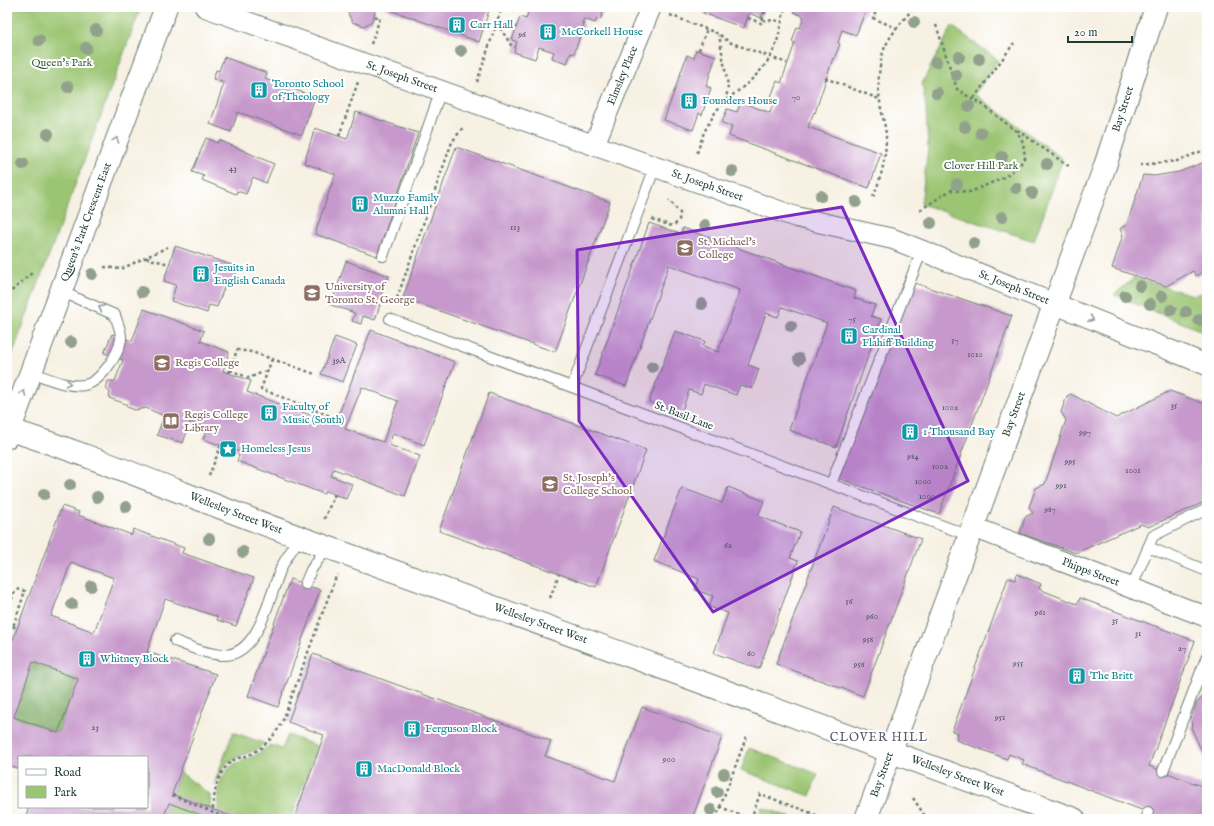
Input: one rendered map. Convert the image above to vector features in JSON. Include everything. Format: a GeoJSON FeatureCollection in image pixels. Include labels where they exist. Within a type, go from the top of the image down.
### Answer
{"type":"FeatureCollection","features":[{"type":"Feature","properties":{"kind":"main road","name":"Queen's Park Crescent East"},"geometry":{"type":"LineString","coordinates":[[8,432],[166,7]]}},
{"type":"Feature","properties":{"kind":"main road","name":"Bay Street"},"geometry":{"type":"LineString","coordinates":[[866,819],[1105,166],[1156,7]]}},
{"type":"Feature","properties":{"kind":"main road","name":"Wellesley Street West"},"geometry":{"type":"LineString","coordinates":[[8,432],[58,446],[327,547],[746,697],[1074,819]]}},
{"type":"Feature","properties":{"kind":"street","name":"St. Joseph Street"},"geometry":{"type":"LineString","coordinates":[[205,7],[796,217],[893,239],[1207,365]]}},
{"type":"Feature","properties":{"kind":"street","name":"Elmsley Place"},"geometry":{"type":"LineString","coordinates":[[594,145],[658,10]]}},
{"type":"Feature","properties":{"kind":"street","name":"Phipps Street"},"geometry":{"type":"LineString","coordinates":[[972,532],[1207,617]]}},
{"type":"Feature","properties":{"kind":"lane"},"geometry":{"type":"LineString","coordinates":[[384,256],[440,90]]}},
{"type":"Feature","properties":{"kind":"lane"},"geometry":{"type":"LineString","coordinates":[[572,387],[655,167]]}},
{"type":"Feature","properties":{"kind":"lane"},"geometry":{"type":"LineString","coordinates":[[831,484],[922,250]]}},
{"type":"Feature","properties":{"kind":"lane"},"geometry":{"type":"LineString","coordinates":[[30,372],[70,385],[85,385],[97,378],[108,367],[120,340],[115,315],[60,291]]}},
{"type":"Feature","properties":{"kind":"lane","name":"St. Basil Lane"},"geometry":{"type":"LineString","coordinates":[[390,319],[831,484],[972,532]]}},
{"type":"Feature","properties":{"kind":"lane"},"geometry":{"type":"LineString","coordinates":[[1132,589],[1153,536],[1207,509]]}},
{"type":"Feature","properties":{"kind":"lane"},"geometry":{"type":"LineString","coordinates":[[175,641],[203,651],[224,655],[240,651],[249,642],[256,631],[268,606],[282,566],[300,537]]}},
{"type":"Feature","properties":{"kind":"lane"},"geometry":{"type":"LineString","coordinates":[[306,584],[311,570],[327,547]]}},
{"type":"Feature","properties":{"kind":"lane"},"geometry":{"type":"LineString","coordinates":[[1148,547],[1207,571]]}},
{"type":"Feature","properties":{"kind":"lane"},"geometry":{"type":"LineString","coordinates":[[1163,771],[1207,656]]}},
{"type":"Feature","properties":{"kind":"path"},"geometry":{"type":"LineString","coordinates":[[122,7],[130,10]]}},
{"type":"Feature","properties":{"kind":"path"},"geometry":{"type":"LineString","coordinates":[[471,101],[502,7]]}},
{"type":"Feature","properties":{"kind":"path"},"geometry":{"type":"LineString","coordinates":[[762,20],[767,7]]}},
{"type":"Feature","properties":{"kind":"path"},"geometry":{"type":"LineString","coordinates":[[697,153],[716,111],[726,100],[748,84],[770,58],[785,7]]}},
{"type":"Feature","properties":{"kind":"path"},"geometry":{"type":"LineString","coordinates":[[878,7],[873,18],[896,28]]}},
{"type":"Feature","properties":{"kind":"path"},"geometry":{"type":"LineString","coordinates":[[873,197],[881,170],[886,136],[879,98],[880,71],[884,52],[896,28],[914,7]]}},
{"type":"Feature","properties":{"kind":"path"},"geometry":{"type":"LineString","coordinates":[[658,10],[719,34],[729,42],[787,63]]}},
{"type":"Feature","properties":{"kind":"path"},"geometry":{"type":"LineString","coordinates":[[748,18],[761,23],[762,20],[782,21]]}},
{"type":"Feature","properties":{"kind":"path"},"geometry":{"type":"LineString","coordinates":[[497,22],[511,45],[516,46]]}},
{"type":"Feature","properties":{"kind":"path"},"geometry":{"type":"LineString","coordinates":[[936,25],[957,89],[1070,167]]}},
{"type":"Feature","properties":{"kind":"path"},"geometry":{"type":"LineString","coordinates":[[699,50],[707,29]]}},
{"type":"Feature","properties":{"kind":"path"},"geometry":{"type":"LineString","coordinates":[[719,34],[728,86],[726,100]]}},
{"type":"Feature","properties":{"kind":"path"},"geometry":{"type":"LineString","coordinates":[[920,210],[951,190],[970,192],[1002,178],[1019,166],[1025,157],[1023,142],[1017,132],[974,98],[1014,43]]}},
{"type":"Feature","properties":{"kind":"path"},"geometry":{"type":"LineString","coordinates":[[825,78],[879,98]]}},
{"type":"Feature","properties":{"kind":"path"},"geometry":{"type":"LineString","coordinates":[[340,136],[356,87]]}},
{"type":"Feature","properties":{"kind":"path"},"geometry":{"type":"LineString","coordinates":[[726,100],[735,105]]}},
{"type":"Feature","properties":{"kind":"path"},"geometry":{"type":"LineString","coordinates":[[390,319],[452,142],[464,126]]}},
{"type":"Feature","properties":{"kind":"path"},"geometry":{"type":"LineString","coordinates":[[1140,165],[1178,161],[1207,149]]}},
{"type":"Feature","properties":{"kind":"path"},"geometry":{"type":"LineString","coordinates":[[637,214],[672,226],[680,220],[680,213],[669,200]]}},
{"type":"Feature","properties":{"kind":"path"},"geometry":{"type":"LineString","coordinates":[[104,267],[121,269],[170,246]]}},
{"type":"Feature","properties":{"kind":"path"},"geometry":{"type":"LineString","coordinates":[[145,258],[170,264]]}},
{"type":"Feature","properties":{"kind":"path"},"geometry":{"type":"LineString","coordinates":[[7,295],[34,272]]}},
{"type":"Feature","properties":{"kind":"path"},"geometry":{"type":"LineString","coordinates":[[268,370],[249,378],[229,372],[237,350],[252,352],[315,374]]}},
{"type":"Feature","properties":{"kind":"path"},"geometry":{"type":"LineString","coordinates":[[272,359],[261,388],[330,416]]}},
{"type":"Feature","properties":{"kind":"path"},"geometry":{"type":"LineString","coordinates":[[209,476],[221,445]]}},
{"type":"Feature","properties":{"kind":"path"},"geometry":{"type":"LineString","coordinates":[[324,519],[335,494]]}},
{"type":"Feature","properties":{"kind":"path"},"geometry":{"type":"LineString","coordinates":[[550,598],[559,574]]}},
{"type":"Feature","properties":{"kind":"path"},"geometry":{"type":"LineString","coordinates":[[213,809],[214,792],[222,774],[232,761],[257,751],[275,735],[282,722],[335,579]]}},
{"type":"Feature","properties":{"kind":"path"},"geometry":{"type":"LineString","coordinates":[[7,611],[16,588],[25,591],[13,627]]}},
{"type":"Feature","properties":{"kind":"path"},"geometry":{"type":"LineString","coordinates":[[7,624],[17,628]]}},
{"type":"Feature","properties":{"kind":"path"},"geometry":{"type":"LineString","coordinates":[[716,819],[747,735]]}},
{"type":"Feature","properties":{"kind":"path"},"geometry":{"type":"LineString","coordinates":[[720,807],[751,819],[760,794],[827,819]]}},
{"type":"Feature","properties":{"kind":"path"},"geometry":{"type":"LineString","coordinates":[[172,795],[228,819]]}},
{"type":"Feature","properties":{"kind":"path"},"geometry":{"type":"LineString","coordinates":[[913,798],[927,819]]}},
{"type":"Feature","properties":{"kind":"highlighted area"},"geometry":{"type":"Polygon","coordinates":[[[842,207],[968,481],[713,612],[579,421],[577,250],[842,207]]]}},
{"type":"Feature","properties":{"kind":"green space","name":"Queen's Park"},"geometry":{"type":"Polygon","coordinates":[[[7,7],[141,7],[7,369],[7,7]]]}},
{"type":"Feature","properties":{"kind":"green space","name":"Clover Hill Park"},"geometry":{"type":"Polygon","coordinates":[[[952,26],[998,60],[975,94],[1063,159],[1034,241],[921,204],[928,148],[926,108],[922,83],[952,26]]]}},
{"type":"Feature","properties":{"kind":"green space"},"geometry":{"type":"Polygon","coordinates":[[[1134,278],[1193,295],[1207,292],[1207,333],[1114,295],[1134,278]]]}},
{"type":"Feature","properties":{"kind":"green space"},"geometry":{"type":"Polygon","coordinates":[[[33,662],[78,679],[58,733],[14,717],[33,662]]]}},
{"type":"Feature","properties":{"kind":"green space"},"geometry":{"type":"Polygon","coordinates":[[[233,732],[264,743],[259,748],[227,762],[214,785],[233,732]]]}},
{"type":"Feature","properties":{"kind":"green space"},"geometry":{"type":"Polygon","coordinates":[[[288,735],[317,746],[291,819],[219,819],[218,790],[227,770],[235,764],[253,756],[271,745],[282,749],[288,735]]]}},
{"type":"Feature","properties":{"kind":"green space"},"geometry":{"type":"Polygon","coordinates":[[[749,748],[818,774],[810,796],[741,770],[749,748]]]}},
{"type":"Feature","properties":{"kind":"green space"},"geometry":{"type":"Polygon","coordinates":[[[180,772],[210,795],[211,819],[163,819],[180,772]]]}},
{"type":"Feature","properties":{"kind":"green space"},"geometry":{"type":"Polygon","coordinates":[[[762,807],[795,819],[758,819],[762,807]]]}},
{"type":"Feature","properties":{"kind":"building"},"geometry":{"type":"Polygon","coordinates":[[[343,7],[373,7],[375,12],[372,21],[364,26],[352,22],[348,13],[350,9],[343,7]]]}},
{"type":"Feature","properties":{"kind":"building","name":"Carr Hall"},"geometry":{"type":"Polygon","coordinates":[[[382,7],[490,7],[479,42],[382,7]]]}},
{"type":"Feature","properties":{"kind":"building","name":"McCorkell House"},"geometry":{"type":"Polygon","coordinates":[[[530,7],[599,7],[604,10],[600,20],[597,18],[595,23],[584,19],[582,23],[584,24],[574,54],[571,53],[567,63],[552,58],[554,52],[539,47],[535,59],[514,52],[517,42],[512,40],[520,17],[526,19],[530,7]]]}},
{"type":"Feature","properties":{"kind":"building"},"geometry":{"type":"Polygon","coordinates":[[[705,7],[765,7],[761,18],[749,13],[744,28],[703,13],[705,7]]]}},
{"type":"Feature","properties":{"kind":"building"},"geometry":{"type":"Polygon","coordinates":[[[796,7],[867,7],[856,35],[842,30],[838,43],[840,44],[834,59],[833,58],[815,113],[814,112],[808,127],[881,153],[869,188],[729,136],[732,126],[722,123],[727,109],[737,112],[741,102],[770,113],[775,98],[771,97],[777,81],[781,83],[795,43],[792,42],[797,27],[800,28],[804,17],[794,12],[796,7]]]}},
{"type":"Feature","properties":{"kind":"building","name":"Founders House"},"geometry":{"type":"Polygon","coordinates":[[[696,50],[716,56],[706,86],[711,88],[702,115],[699,113],[693,130],[664,120],[687,55],[694,58],[696,50]]]}},
{"type":"Feature","properties":{"kind":"building","name":"Toronto School of Theology"},"geometry":{"type":"Polygon","coordinates":[[[224,57],[267,73],[265,79],[315,97],[302,135],[238,112],[231,132],[210,124],[224,83],[213,79],[216,70],[219,71],[224,57]]]}},
{"type":"Feature","properties":{"kind":"building","name":"Muzzo Family Alumni Hall"},"geometry":{"type":"Polygon","coordinates":[[[356,112],[418,133],[377,256],[315,234],[335,174],[304,163],[315,128],[347,139],[356,112]]]}},
{"type":"Feature","properties":{"kind":"building"},"geometry":{"type":"Polygon","coordinates":[[[206,138],[218,143],[219,140],[274,164],[266,183],[253,177],[246,194],[237,191],[236,194],[202,180],[204,176],[192,172],[206,138]]]}},
{"type":"Feature","properties":{"kind":"building"},"geometry":{"type":"Polygon","coordinates":[[[456,147],[610,202],[555,352],[403,298],[456,147]]]}},
{"type":"Feature","properties":{"kind":"building"},"geometry":{"type":"Polygon","coordinates":[[[1207,161],[1207,270],[1196,276],[1193,271],[1166,286],[1112,268],[1123,235],[1120,229],[1127,224],[1143,175],[1155,176],[1179,172],[1207,161]]]}},
{"type":"Feature","properties":{"kind":"building","name":"Cardinal Flahiff Building"},"geometry":{"type":"Polygon","coordinates":[[[649,223],[681,234],[683,228],[856,291],[854,298],[875,305],[871,316],[881,319],[836,447],[789,430],[827,323],[782,307],[778,317],[766,313],[748,365],[759,369],[752,389],[740,385],[736,395],[704,384],[701,394],[689,390],[681,413],[649,402],[675,331],[705,341],[703,346],[718,352],[740,290],[669,265],[626,386],[595,375],[649,223]]]}},
{"type":"Feature","properties":{"kind":"building","name":"Jesuits in English Canada"},"geometry":{"type":"Polygon","coordinates":[[[175,246],[238,267],[233,284],[226,282],[217,307],[209,305],[207,313],[171,301],[176,285],[164,281],[175,246]]]}},
{"type":"Feature","properties":{"kind":"building"},"geometry":{"type":"Polygon","coordinates":[[[346,261],[389,276],[377,304],[380,305],[375,320],[363,316],[361,324],[352,321],[355,313],[331,305],[346,261]]]}},
{"type":"Feature","properties":{"kind":"building","name":"1 Thousand Bay"},"geometry":{"type":"Polygon","coordinates":[[[906,280],[1012,316],[939,514],[835,477],[906,280]]]}},
{"type":"Feature","properties":{"kind":"building"},"geometry":{"type":"Polygon","coordinates":[[[144,309],[204,331],[200,341],[229,352],[223,371],[251,381],[247,392],[335,424],[371,330],[455,362],[424,445],[393,433],[389,445],[420,456],[405,496],[334,469],[331,476],[352,484],[346,499],[326,491],[324,494],[237,461],[240,452],[203,439],[208,428],[190,422],[183,443],[157,435],[164,416],[146,408],[135,410],[127,407],[126,404],[109,398],[110,392],[106,389],[108,381],[115,381],[123,360],[104,353],[112,334],[132,341],[144,309]],[[362,387],[345,429],[383,442],[398,401],[362,387]]]}},
{"type":"Feature","properties":{"kind":"building"},"geometry":{"type":"Polygon","coordinates":[[[335,337],[357,345],[343,382],[321,374],[335,337]]]}},
{"type":"Feature","properties":{"kind":"building"},"geometry":{"type":"Polygon","coordinates":[[[1170,391],[1205,404],[1207,407],[1207,501],[1148,527],[1141,524],[1076,553],[1020,533],[1025,517],[1033,513],[1029,507],[1036,488],[1045,484],[1066,420],[1061,412],[1067,396],[1071,394],[1116,418],[1170,391]]]}},
{"type":"Feature","properties":{"kind":"building","name":"St. Joseph's College School"},"geometry":{"type":"Polygon","coordinates":[[[489,393],[646,450],[596,587],[439,531],[489,393]]]}},
{"type":"Feature","properties":{"kind":"building"},"geometry":{"type":"Polygon","coordinates":[[[728,487],[764,501],[758,516],[800,532],[790,558],[798,561],[759,669],[714,653],[728,613],[709,607],[713,596],[695,590],[699,579],[654,561],[682,488],[722,503],[728,487]]]}},
{"type":"Feature","properties":{"kind":"building","name":"Whitney Block"},"geometry":{"type":"Polygon","coordinates":[[[62,506],[79,512],[78,515],[132,535],[133,529],[184,548],[182,553],[254,578],[236,626],[217,620],[218,617],[165,599],[147,652],[216,674],[172,794],[238,819],[212,819],[169,803],[163,819],[25,819],[29,808],[148,808],[148,756],[18,756],[18,769],[7,765],[7,656],[62,506]],[[71,562],[51,616],[94,632],[114,578],[71,562]],[[33,662],[14,717],[58,733],[78,679],[33,662]]]}},
{"type":"Feature","properties":{"kind":"building"},"geometry":{"type":"Polygon","coordinates":[[[834,507],[921,539],[863,696],[776,664],[834,507]]]}},
{"type":"Feature","properties":{"kind":"building","name":"The Britt"},"geometry":{"type":"Polygon","coordinates":[[[1017,574],[1041,584],[1039,589],[1077,604],[1080,598],[1195,641],[1149,766],[1207,788],[1207,819],[1165,819],[1022,764],[1024,760],[1009,754],[1007,759],[956,740],[958,733],[952,731],[1008,578],[1015,580],[1017,574]]]}},
{"type":"Feature","properties":{"kind":"building"},"geometry":{"type":"Polygon","coordinates":[[[290,579],[320,590],[278,707],[248,696],[290,579]]]}},
{"type":"Feature","properties":{"kind":"building"},"geometry":{"type":"Polygon","coordinates":[[[313,654],[551,741],[545,756],[615,781],[642,707],[722,737],[692,819],[294,819],[324,735],[288,722],[313,654]]]}},
{"type":"Feature","properties":{"kind":"building"},"geometry":{"type":"Polygon","coordinates":[[[1207,694],[1207,763],[1191,727],[1193,726],[1191,718],[1197,702],[1207,694]]]}},
{"type":"Feature","properties":{"kind":"place","name":"Carr Hall"},"geometry":{"type":"Point","coordinates":[457,25]}},
{"type":"Feature","properties":{"kind":"place","name":"McCorkell House"},"geometry":{"type":"Point","coordinates":[548,32]}},
{"type":"Feature","properties":{"kind":"place","name":"Toronto School of Theology"},"geometry":{"type":"Point","coordinates":[259,90]}},
{"type":"Feature","properties":{"kind":"place","name":"Founders House"},"geometry":{"type":"Point","coordinates":[689,101]}},
{"type":"Feature","properties":{"kind":"place","name":"Muzzo Family Alumni Hall"},"geometry":{"type":"Point","coordinates":[360,204]}},
{"type":"Feature","properties":{"kind":"place","name":"St. Michael's College"},"geometry":{"type":"Point","coordinates":[685,248]}},
{"type":"Feature","properties":{"kind":"place","name":"Jesuits in English Canada"},"geometry":{"type":"Point","coordinates":[201,274]}},
{"type":"Feature","properties":{"kind":"place","name":"University of Toronto St. George"},"geometry":{"type":"Point","coordinates":[312,293]}},
{"type":"Feature","properties":{"kind":"place","name":"Cardinal Flahiff Building"},"geometry":{"type":"Point","coordinates":[849,336]}},
{"type":"Feature","properties":{"kind":"place","name":"Regis College"},"geometry":{"type":"Point","coordinates":[162,363]}},
{"type":"Feature","properties":{"kind":"place","name":"Faculty of Music (South)"},"geometry":{"type":"Point","coordinates":[269,413]}},
{"type":"Feature","properties":{"kind":"place","name":"Regis College Library"},"geometry":{"type":"Point","coordinates":[171,421]}},
{"type":"Feature","properties":{"kind":"place","name":"1 Thousand Bay"},"geometry":{"type":"Point","coordinates":[910,432]}},
{"type":"Feature","properties":{"kind":"place","name":"Homeless Jesus"},"geometry":{"type":"Point","coordinates":[228,449]}},
{"type":"Feature","properties":{"kind":"place","name":"St. Joseph's College School"},"geometry":{"type":"Point","coordinates":[550,484]}},
{"type":"Feature","properties":{"kind":"place","name":"Whitney Block"},"geometry":{"type":"Point","coordinates":[87,659]}},
{"type":"Feature","properties":{"kind":"place","name":"The Britt"},"geometry":{"type":"Point","coordinates":[1077,676]}},
{"type":"Feature","properties":{"kind":"place","name":"Ferguson Block"},"geometry":{"type":"Point","coordinates":[412,729]}},
{"type":"Feature","properties":{"kind":"place","name":"MacDonald Block"},"geometry":{"type":"Point","coordinates":[364,769]}},
{"type":"Feature","properties":{"kind":"district","name":"CLOVER HILL"},"geometry":{"type":"Point","coordinates":[879,737]}}]}
